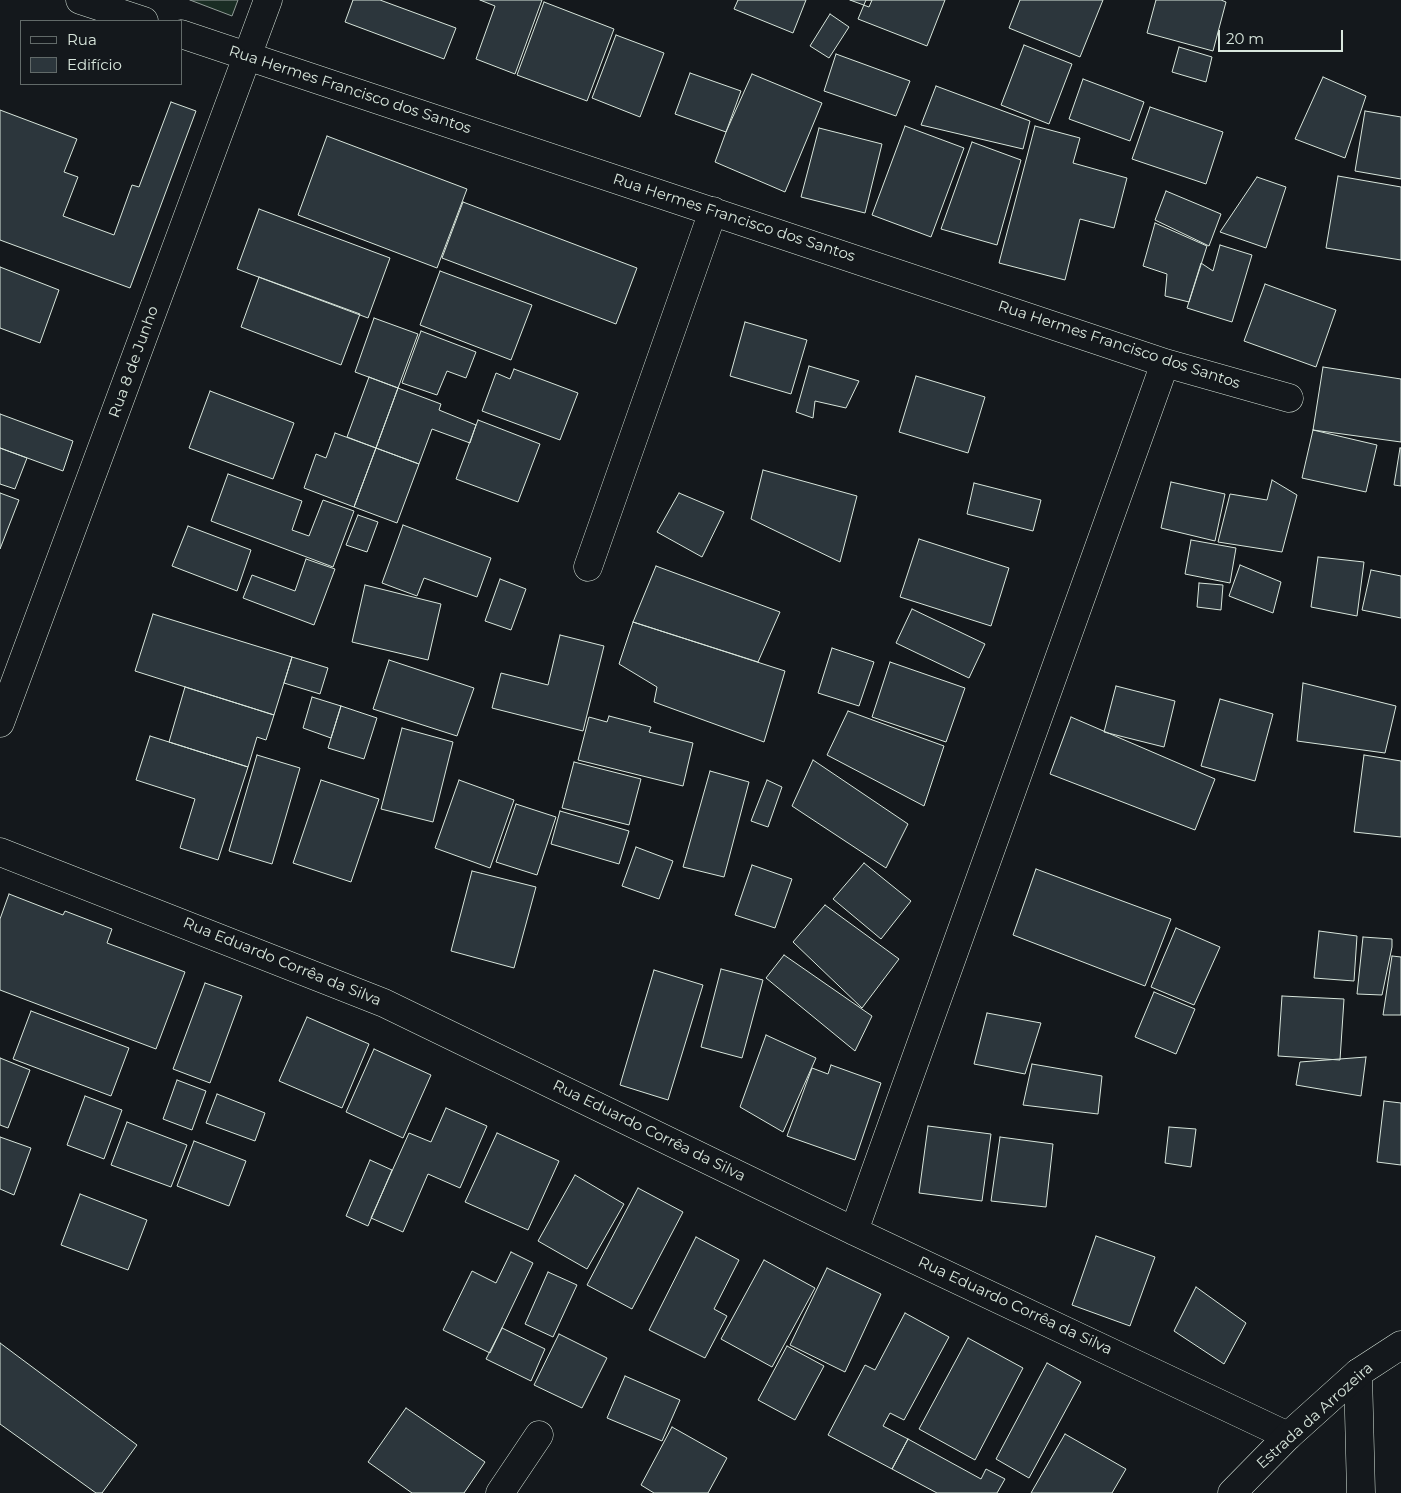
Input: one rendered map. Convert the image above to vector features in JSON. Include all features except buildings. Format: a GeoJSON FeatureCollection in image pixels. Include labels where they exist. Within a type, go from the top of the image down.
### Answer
{"type":"FeatureCollection","features":[{"type":"Feature","properties":{"kind":"street"},"geometry":{"type":"LineString","coordinates":[[80,0],[141,20]]}},
{"type":"Feature","properties":{"kind":"street","name":"Rua 8 de Junho"},"geometry":{"type":"LineString","coordinates":[[0,723],[268,0]]}},
{"type":"Feature","properties":{"kind":"street","name":"Rua Hermes Francisco dos Santos"},"geometry":{"type":"LineString","coordinates":[[182,34],[1165,363],[1289,398]]}},
{"type":"Feature","properties":{"kind":"street"},"geometry":{"type":"LineString","coordinates":[[588,567],[714,211]]}},
{"type":"Feature","properties":{"kind":"street"},"geometry":{"type":"LineString","coordinates":[[854,1231],[1165,363]]}},
{"type":"Feature","properties":{"kind":"street","name":"Rua Eduardo Corrêa da Silva"},"geometry":{"type":"LineString","coordinates":[[0,852],[384,1003],[854,1231],[1288,1436]]}},
{"type":"Feature","properties":{"kind":"street","name":"Estrada da Arrozeira"},"geometry":{"type":"LineString","coordinates":[[1232,1493],[1288,1436],[1358,1373],[1401,1344]]}},
{"type":"Feature","properties":{"kind":"street"},"geometry":{"type":"LineString","coordinates":[[1358,1373],[1361,1493]]}},
{"type":"Feature","properties":{"kind":"street"},"geometry":{"type":"LineString","coordinates":[[500,1493],[539,1435]]}},
{"type":"Feature","properties":{"kind":"green space"},"geometry":{"type":"Polygon","coordinates":[[[190,0],[238,0],[232,16],[190,0]]]}}]}
